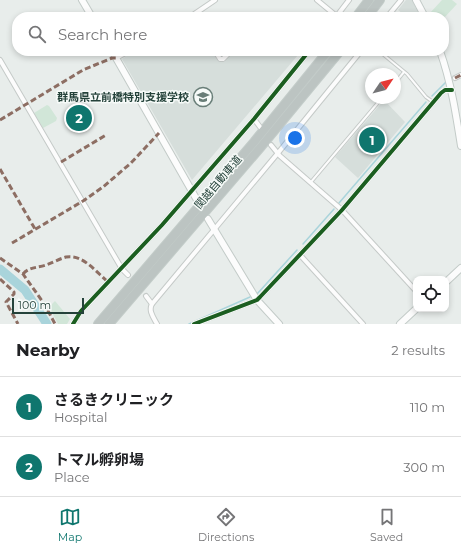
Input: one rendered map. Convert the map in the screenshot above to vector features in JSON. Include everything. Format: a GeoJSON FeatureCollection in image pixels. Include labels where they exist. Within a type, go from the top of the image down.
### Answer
{"type":"FeatureCollection","features":[{"type":"Feature","properties":{"kind":"highway"},"geometry":{"type":"LineString","coordinates":[[360,12],[369,0]]}},
{"type":"Feature","properties":{"kind":"highway"},"geometry":{"type":"LineString","coordinates":[[371,12],[380,0]]}},
{"type":"Feature","properties":{"kind":"highway","name":"関越自動車道"},"geometry":{"type":"LineString","coordinates":[[98,324],[254,142],[324,56]]}},
{"type":"Feature","properties":{"kind":"highway","name":"関越自動車道"},"geometry":{"type":"LineString","coordinates":[[109,324],[260,148],[336,56]]}},
{"type":"Feature","properties":{"kind":"street"},"geometry":{"type":"LineString","coordinates":[[82,0],[89,12]]}},
{"type":"Feature","properties":{"kind":"street"},"geometry":{"type":"LineString","coordinates":[[199,12],[215,0]]}},
{"type":"Feature","properties":{"kind":"street"},"geometry":{"type":"LineString","coordinates":[[316,0],[331,12]]}},
{"type":"Feature","properties":{"kind":"street"},"geometry":{"type":"LineString","coordinates":[[340,12],[349,0]]}},
{"type":"Feature","properties":{"kind":"street"},"geometry":{"type":"LineString","coordinates":[[391,12],[400,0]]}},
{"type":"Feature","properties":{"kind":"street"},"geometry":{"type":"LineString","coordinates":[[416,0],[422,12]]}},
{"type":"Feature","properties":{"kind":"street"},"geometry":{"type":"LineString","coordinates":[[120,56],[116,58],[197,200]]}},
{"type":"Feature","properties":{"kind":"street"},"geometry":{"type":"LineString","coordinates":[[218,56],[220,59],[223,59],[226,56]]}},
{"type":"Feature","properties":{"kind":"street"},"geometry":{"type":"LineString","coordinates":[[73,324],[81,311],[122,269],[192,191],[254,119],[305,56]]}},
{"type":"Feature","properties":{"kind":"street"},"geometry":{"type":"LineString","coordinates":[[158,324],[150,311],[152,304],[357,56]]}},
{"type":"Feature","properties":{"kind":"street"},"geometry":{"type":"LineString","coordinates":[[442,56],[452,90],[461,146]]}},
{"type":"Feature","properties":{"kind":"street"},"geometry":{"type":"LineString","coordinates":[[0,60],[122,269],[128,275]]}},
{"type":"Feature","properties":{"kind":"street"},"geometry":{"type":"LineString","coordinates":[[455,78],[461,75]]}},
{"type":"Feature","properties":{"kind":"street"},"geometry":{"type":"LineString","coordinates":[[194,324],[257,300],[342,210],[441,92],[452,90]]}},
{"type":"Feature","properties":{"kind":"street"},"geometry":{"type":"LineString","coordinates":[[254,119],[260,127]]}},
{"type":"Feature","properties":{"kind":"street"},"geometry":{"type":"LineString","coordinates":[[271,145],[342,210],[413,288]]}},
{"type":"Feature","properties":{"kind":"street"},"geometry":{"type":"LineString","coordinates":[[208,219],[257,300],[279,324]]}},
{"type":"Feature","properties":{"kind":"street"},"geometry":{"type":"LineString","coordinates":[[300,255],[363,324]]}},
{"type":"Feature","properties":{"kind":"street"},"geometry":{"type":"LineString","coordinates":[[449,279],[461,268]]}},
{"type":"Feature","properties":{"kind":"street"},"geometry":{"type":"LineString","coordinates":[[146,296],[152,304]]}},
{"type":"Feature","properties":{"kind":"street"},"geometry":{"type":"LineString","coordinates":[[400,324],[413,312]]}},
{"type":"Feature","properties":{"kind":"lane"},"geometry":{"type":"LineString","coordinates":[[385,56],[404,72],[426,97],[433,102]]}},
{"type":"Feature","properties":{"kind":"lane"},"geometry":{"type":"LineString","coordinates":[[401,76],[404,72]]}},
{"type":"Feature","properties":{"kind":"lane"},"geometry":{"type":"LineString","coordinates":[[311,182],[377,104]]}},
{"type":"Feature","properties":{"kind":"shaded area"},"geometry":{"type":"Polygon","coordinates":[[[406,0],[412,0],[418,12],[401,12],[398,10],[406,0]]]}},
{"type":"Feature","properties":{"kind":"shaded area","name":"群馬県立前橋特別支援学校"},"geometry":{"type":"Polygon","coordinates":[[[126,56],[215,56],[218,61],[224,62],[229,56],[297,56],[192,180],[122,59],[126,56]]]}},
{"type":"Feature","properties":{"kind":"shaded area"},"geometry":{"type":"Polygon","coordinates":[[[381,104],[388,104],[405,122],[358,178],[335,157],[381,104]]]}},
{"type":"Feature","properties":{"kind":"green space"},"geometry":{"type":"Polygon","coordinates":[[[442,0],[452,0],[457,4],[449,13],[431,12],[442,0]]]}},
{"type":"Feature","properties":{"kind":"green space"},"geometry":{"type":"Polygon","coordinates":[[[47,105],[57,118],[56,121],[43,128],[34,113],[47,105]]]}},
{"type":"Feature","properties":{"kind":"green space"},"geometry":{"type":"Polygon","coordinates":[[[55,301],[70,319],[67,324],[58,324],[49,307],[55,301]]]}},
{"type":"Feature","properties":{"kind":"waterway"},"geometry":{"type":"LineString","coordinates":[[432,96],[447,81]]}},
{"type":"Feature","properties":{"kind":"waterway"},"geometry":{"type":"LineString","coordinates":[[339,203],[426,102]]}},
{"type":"Feature","properties":{"kind":"waterway"},"geometry":{"type":"LineString","coordinates":[[303,244],[334,209]]}},
{"type":"Feature","properties":{"kind":"waterway"},"geometry":{"type":"LineString","coordinates":[[257,294],[297,250]]}},
{"type":"Feature","properties":{"kind":"waterway"},"geometry":{"type":"LineString","coordinates":[[0,269],[25,290],[47,324]]}},
{"type":"Feature","properties":{"kind":"waterway"},"geometry":{"type":"LineString","coordinates":[[189,324],[250,297]]}},
{"type":"Feature","properties":{"kind":"marked path"},"geometry":{"type":"LineString","coordinates":[[0,120],[83,70],[112,58],[116,58]]}},
{"type":"Feature","properties":{"kind":"marked path"},"geometry":{"type":"LineString","coordinates":[[455,78],[461,75]]}},
{"type":"Feature","properties":{"kind":"marked path"},"geometry":{"type":"LineString","coordinates":[[12,243],[83,201],[103,187],[131,163],[159,133]]}},
{"type":"Feature","properties":{"kind":"marked path"},"geometry":{"type":"LineString","coordinates":[[61,162],[106,135]]}},
{"type":"Feature","properties":{"kind":"marked path"},"geometry":{"type":"LineString","coordinates":[[0,169],[35,229]]}},
{"type":"Feature","properties":{"kind":"marked path"},"geometry":{"type":"LineString","coordinates":[[23,274],[31,269],[66,257],[72,257],[84,261],[108,282]]}},
{"type":"Feature","properties":{"kind":"marked path"},"geometry":{"type":"LineString","coordinates":[[0,258],[23,274],[45,305],[55,324]]}},
{"type":"Feature","properties":{"kind":"marked path"},"geometry":{"type":"LineString","coordinates":[[0,279],[14,292],[14,294],[6,302],[18,324]]}},
{"type":"Feature","properties":{"kind":"cycle path"},"geometry":{"type":"LineString","coordinates":[[73,324],[81,311],[162,225],[254,119],[305,56]]}},
{"type":"Feature","properties":{"kind":"cycle path"},"geometry":{"type":"LineString","coordinates":[[194,324],[257,300],[342,210],[441,93],[445,90],[452,90]]}},
{"type":"Feature","properties":{"kind":"place","name":"群馬県立前橋特別支援学校"},"geometry":{"type":"Point","coordinates":[203,97]}},
{"type":"Feature","properties":{"kind":"place","name":"トマル孵卵場"},"geometry":{"type":"Point","coordinates":[79,118]}},
{"type":"Feature","properties":{"kind":"place","name":"さるきクリニック"},"geometry":{"type":"Point","coordinates":[372,140]}}]}
